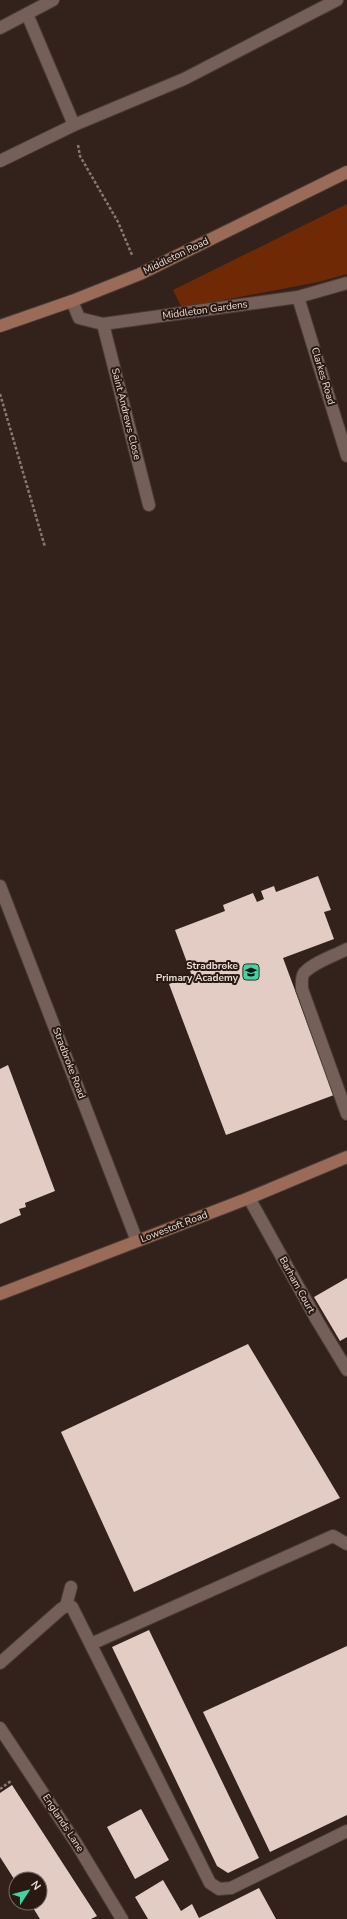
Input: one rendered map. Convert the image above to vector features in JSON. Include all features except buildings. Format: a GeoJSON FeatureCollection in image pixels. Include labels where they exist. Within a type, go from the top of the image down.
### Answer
{"type":"FeatureCollection","features":[{"type":"Feature","properties":{"kind":"main road","name":"Middleton Road"},"geometry":{"type":"LineString","coordinates":[[0,326],[72,301],[140,274],[347,172]]}},
{"type":"Feature","properties":{"kind":"main road","name":"Lowestoft Road"},"geometry":{"type":"LineString","coordinates":[[0,1294],[249,1198],[347,1157]]}},
{"type":"Feature","properties":{"kind":"street"},"geometry":{"type":"LineString","coordinates":[[0,28],[53,0]]}},
{"type":"Feature","properties":{"kind":"street"},"geometry":{"type":"LineString","coordinates":[[0,161],[74,126],[184,79],[337,0]]}},
{"type":"Feature","properties":{"kind":"street"},"geometry":{"type":"LineString","coordinates":[[27,14],[74,126]]}},
{"type":"Feature","properties":{"kind":"street","name":"Middleton Gardens"},"geometry":{"type":"LineString","coordinates":[[72,301],[80,318],[103,324],[298,296],[347,284]]}},
{"type":"Feature","properties":{"kind":"street","name":"Clarkes Road"},"geometry":{"type":"LineString","coordinates":[[298,296],[347,456]]}},
{"type":"Feature","properties":{"kind":"street","name":"Saint Andrews Close"},"geometry":{"type":"LineString","coordinates":[[103,324],[149,505]]}},
{"type":"Feature","properties":{"kind":"street","name":"Stradbroke Road"},"geometry":{"type":"LineString","coordinates":[[0,886],[137,1241]]}},
{"type":"Feature","properties":{"kind":"street"},"geometry":{"type":"LineString","coordinates":[[347,949],[312,967],[304,974],[302,989],[347,1114]]}},
{"type":"Feature","properties":{"kind":"street","name":"Barham Court"},"geometry":{"type":"LineString","coordinates":[[249,1198],[318,1322],[347,1370]]}},
{"type":"Feature","properties":{"kind":"street"},"geometry":{"type":"LineString","coordinates":[[91,1644],[333,1536],[347,1544]]}},
{"type":"Feature","properties":{"kind":"street"},"geometry":{"type":"LineString","coordinates":[[0,1663],[66,1606],[71,1587]]}},
{"type":"Feature","properties":{"kind":"street"},"geometry":{"type":"LineString","coordinates":[[66,1606],[72,1607],[210,1883],[219,1889],[231,1888],[347,1831]]}},
{"type":"Feature","properties":{"kind":"street","name":"Englands Lane"},"geometry":{"type":"LineString","coordinates":[[0,1728],[76,1843],[122,1919]]}},
{"type":"Feature","properties":{"kind":"path"},"geometry":{"type":"LineString","coordinates":[[74,126],[80,156],[118,222],[140,274]]}},
{"type":"Feature","properties":{"kind":"path"},"geometry":{"type":"LineString","coordinates":[[0,394],[45,547]]}},
{"type":"Feature","properties":{"kind":"shaded area"},"geometry":{"type":"Polygon","coordinates":[[[347,204],[347,274],[318,282],[182,308],[173,290],[347,204]]]}},
{"type":"Feature","properties":{"kind":"place","name":"Stradbroke Primary Academy"},"geometry":{"type":"Point","coordinates":[251,972]}}]}
